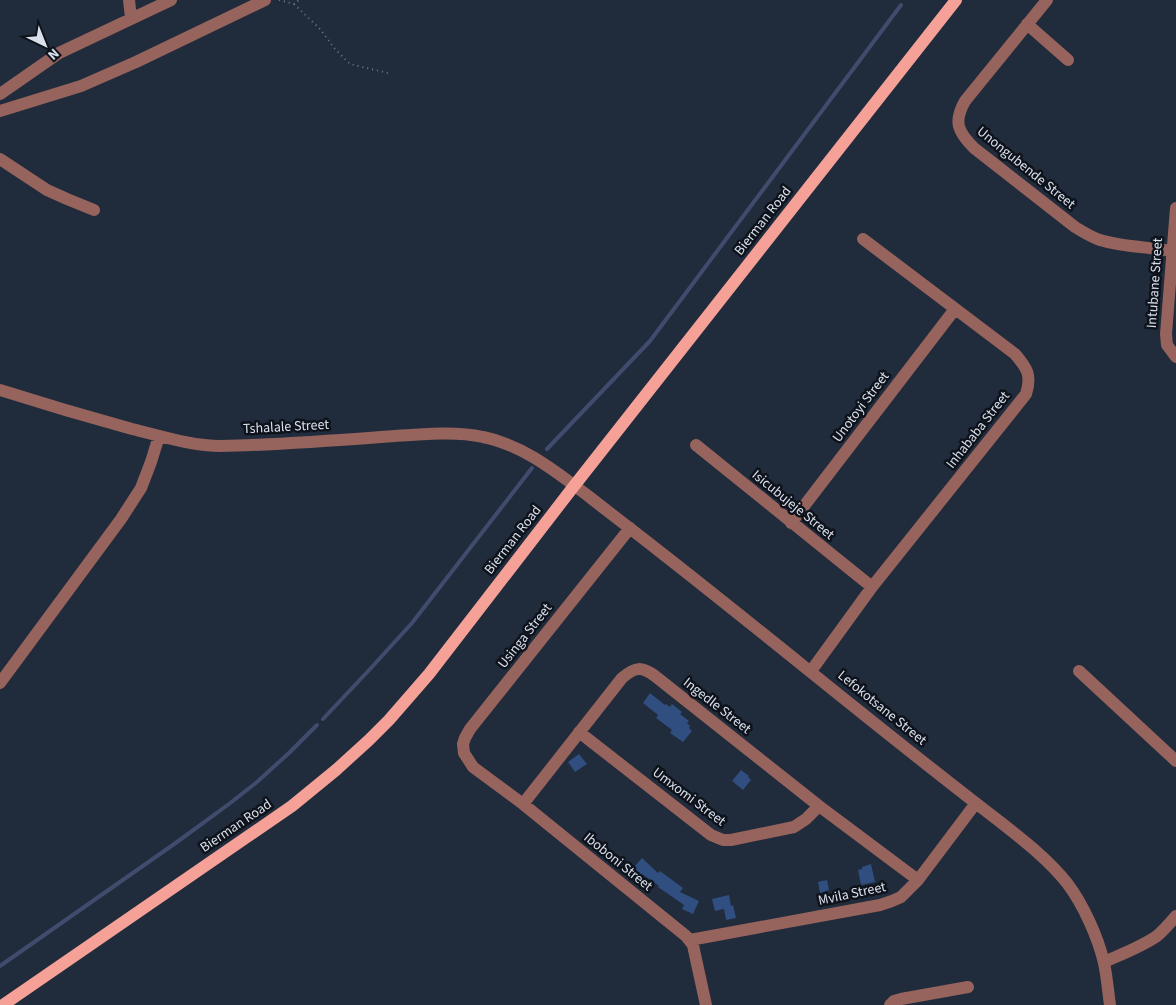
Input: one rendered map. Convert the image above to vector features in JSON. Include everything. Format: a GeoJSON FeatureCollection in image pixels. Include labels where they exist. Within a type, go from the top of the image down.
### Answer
{"type":"FeatureCollection","features":[{"type":"Feature","properties":{"kind":"main road","name":"Bierman Road"},"geometry":{"type":"LineString","coordinates":[[3,1005],[292,806],[336,770],[389,720],[429,674],[572,484],[946,0]]}},
{"type":"Feature","properties":{"kind":"main road","name":"Bierman Road"},"geometry":{"type":"LineString","coordinates":[[0,1001],[287,802],[332,765],[384,715],[572,484],[956,0]]}},
{"type":"Feature","properties":{"kind":"street"},"geometry":{"type":"LineString","coordinates":[[128,0],[131,18]]}},
{"type":"Feature","properties":{"kind":"street"},"geometry":{"type":"LineString","coordinates":[[0,94],[59,53],[172,0]]}},
{"type":"Feature","properties":{"kind":"street"},"geometry":{"type":"LineString","coordinates":[[0,112],[80,86],[136,62],[265,0]]}},
{"type":"Feature","properties":{"kind":"street","name":"Unongubende Street"},"geometry":{"type":"LineString","coordinates":[[1047,0],[965,101],[960,110],[958,121],[961,132],[974,148],[1075,227],[1088,235],[1113,243],[1172,251]]}},
{"type":"Feature","properties":{"kind":"street"},"geometry":{"type":"LineString","coordinates":[[1027,24],[1068,60]]}},
{"type":"Feature","properties":{"kind":"street"},"geometry":{"type":"LineString","coordinates":[[0,159],[47,190],[94,210]]}},
{"type":"Feature","properties":{"kind":"street","name":"Intubane Street"},"geometry":{"type":"LineString","coordinates":[[1176,208],[1166,334],[1167,345],[1176,357]]}},
{"type":"Feature","properties":{"kind":"street","name":"Inhababa Street"},"geometry":{"type":"LineString","coordinates":[[811,671],[872,587],[1026,394],[1029,385],[1029,375],[1024,364],[1015,354],[863,239]]}},
{"type":"Feature","properties":{"kind":"street","name":"Unotoyi Street"},"geometry":{"type":"LineString","coordinates":[[792,522],[955,309]]}},
{"type":"Feature","properties":{"kind":"street","name":"Tshalale Street"},"geometry":{"type":"LineString","coordinates":[[0,390],[159,436],[218,446],[436,434],[481,436],[527,453],[572,484]]}},
{"type":"Feature","properties":{"kind":"street"},"geometry":{"type":"LineString","coordinates":[[0,683],[121,519],[141,488],[159,436]]}},
{"type":"Feature","properties":{"kind":"street","name":"Isicubujeje Street"},"geometry":{"type":"LineString","coordinates":[[696,445],[872,587]]}},
{"type":"Feature","properties":{"kind":"street","name":"Lefokotsane Street"},"geometry":{"type":"LineString","coordinates":[[572,484],[811,671],[1030,846],[1050,865],[1066,882],[1080,902],[1090,925],[1104,962],[1110,1005]]}},
{"type":"Feature","properties":{"kind":"street","name":"Usinga Street"},"geometry":{"type":"LineString","coordinates":[[473,767],[464,753],[463,744],[465,738],[630,528]]}},
{"type":"Feature","properties":{"kind":"street","name":"Ingedle Street"},"geometry":{"type":"LineString","coordinates":[[523,804],[622,678],[639,668],[655,676],[819,806],[918,880]]}},
{"type":"Feature","properties":{"kind":"street"},"geometry":{"type":"LineString","coordinates":[[1079,671],[1176,761]]}},
{"type":"Feature","properties":{"kind":"street","name":"Umxomi Street"},"geometry":{"type":"LineString","coordinates":[[579,732],[711,835],[723,840],[794,827],[806,819],[819,806]]}},
{"type":"Feature","properties":{"kind":"street","name":"Iboboni Street"},"geometry":{"type":"LineString","coordinates":[[473,767],[523,804],[690,940]]}},
{"type":"Feature","properties":{"kind":"street","name":"Mvila Street"},"geometry":{"type":"LineString","coordinates":[[690,940],[880,905],[901,897],[918,880],[976,803]]}},
{"type":"Feature","properties":{"kind":"street"},"geometry":{"type":"LineString","coordinates":[[1104,962],[1157,936],[1176,916]]}},
{"type":"Feature","properties":{"kind":"street"},"geometry":{"type":"LineString","coordinates":[[690,940],[696,958],[706,1005]]}},
{"type":"Feature","properties":{"kind":"street"},"geometry":{"type":"LineString","coordinates":[[890,1005],[894,1001],[901,999],[968,987]]}},
{"type":"Feature","properties":{"kind":"path"},"geometry":{"type":"LineString","coordinates":[[279,0],[294,4],[320,29],[335,49],[350,64],[388,73]]}},
{"type":"Feature","properties":{"kind":"path"},"geometry":{"type":"LineString","coordinates":[[294,4],[299,0]]}},
{"type":"Feature","properties":{"kind":"building"},"geometry":{"type":"Polygon","coordinates":[[[650,693],[665,705],[670,707],[672,704],[689,721],[687,723],[692,731],[683,742],[670,733],[672,730],[656,718],[658,715],[643,703],[650,693]]]}},
{"type":"Feature","properties":{"kind":"building"},"geometry":{"type":"Polygon","coordinates":[[[579,754],[587,764],[575,772],[568,762],[579,754]]]}},
{"type":"Feature","properties":{"kind":"building"},"geometry":{"type":"Polygon","coordinates":[[[741,770],[751,780],[743,790],[732,781],[741,770]]]}},
{"type":"Feature","properties":{"kind":"building"},"geometry":{"type":"Polygon","coordinates":[[[642,858],[658,873],[660,871],[683,888],[680,892],[699,901],[693,914],[682,909],[684,905],[633,868],[642,858]]]}},
{"type":"Feature","properties":{"kind":"building"},"geometry":{"type":"Polygon","coordinates":[[[871,864],[875,882],[861,885],[858,870],[871,864]]]}},
{"type":"Feature","properties":{"kind":"building"},"geometry":{"type":"Polygon","coordinates":[[[827,880],[829,890],[820,893],[818,882],[827,880]]]}},
{"type":"Feature","properties":{"kind":"building"},"geometry":{"type":"Polygon","coordinates":[[[729,895],[736,918],[726,920],[724,909],[715,911],[712,899],[729,895]]]}},
{"type":"Feature","properties":{"kind":"waterway"},"geometry":{"type":"LineString","coordinates":[[547,449],[650,341],[901,5]]}},
{"type":"Feature","properties":{"kind":"waterway"},"geometry":{"type":"LineString","coordinates":[[323,719],[412,623],[532,468]]}},
{"type":"Feature","properties":{"kind":"waterway"},"geometry":{"type":"LineString","coordinates":[[0,966],[229,804],[257,782],[317,725]]}}]}
